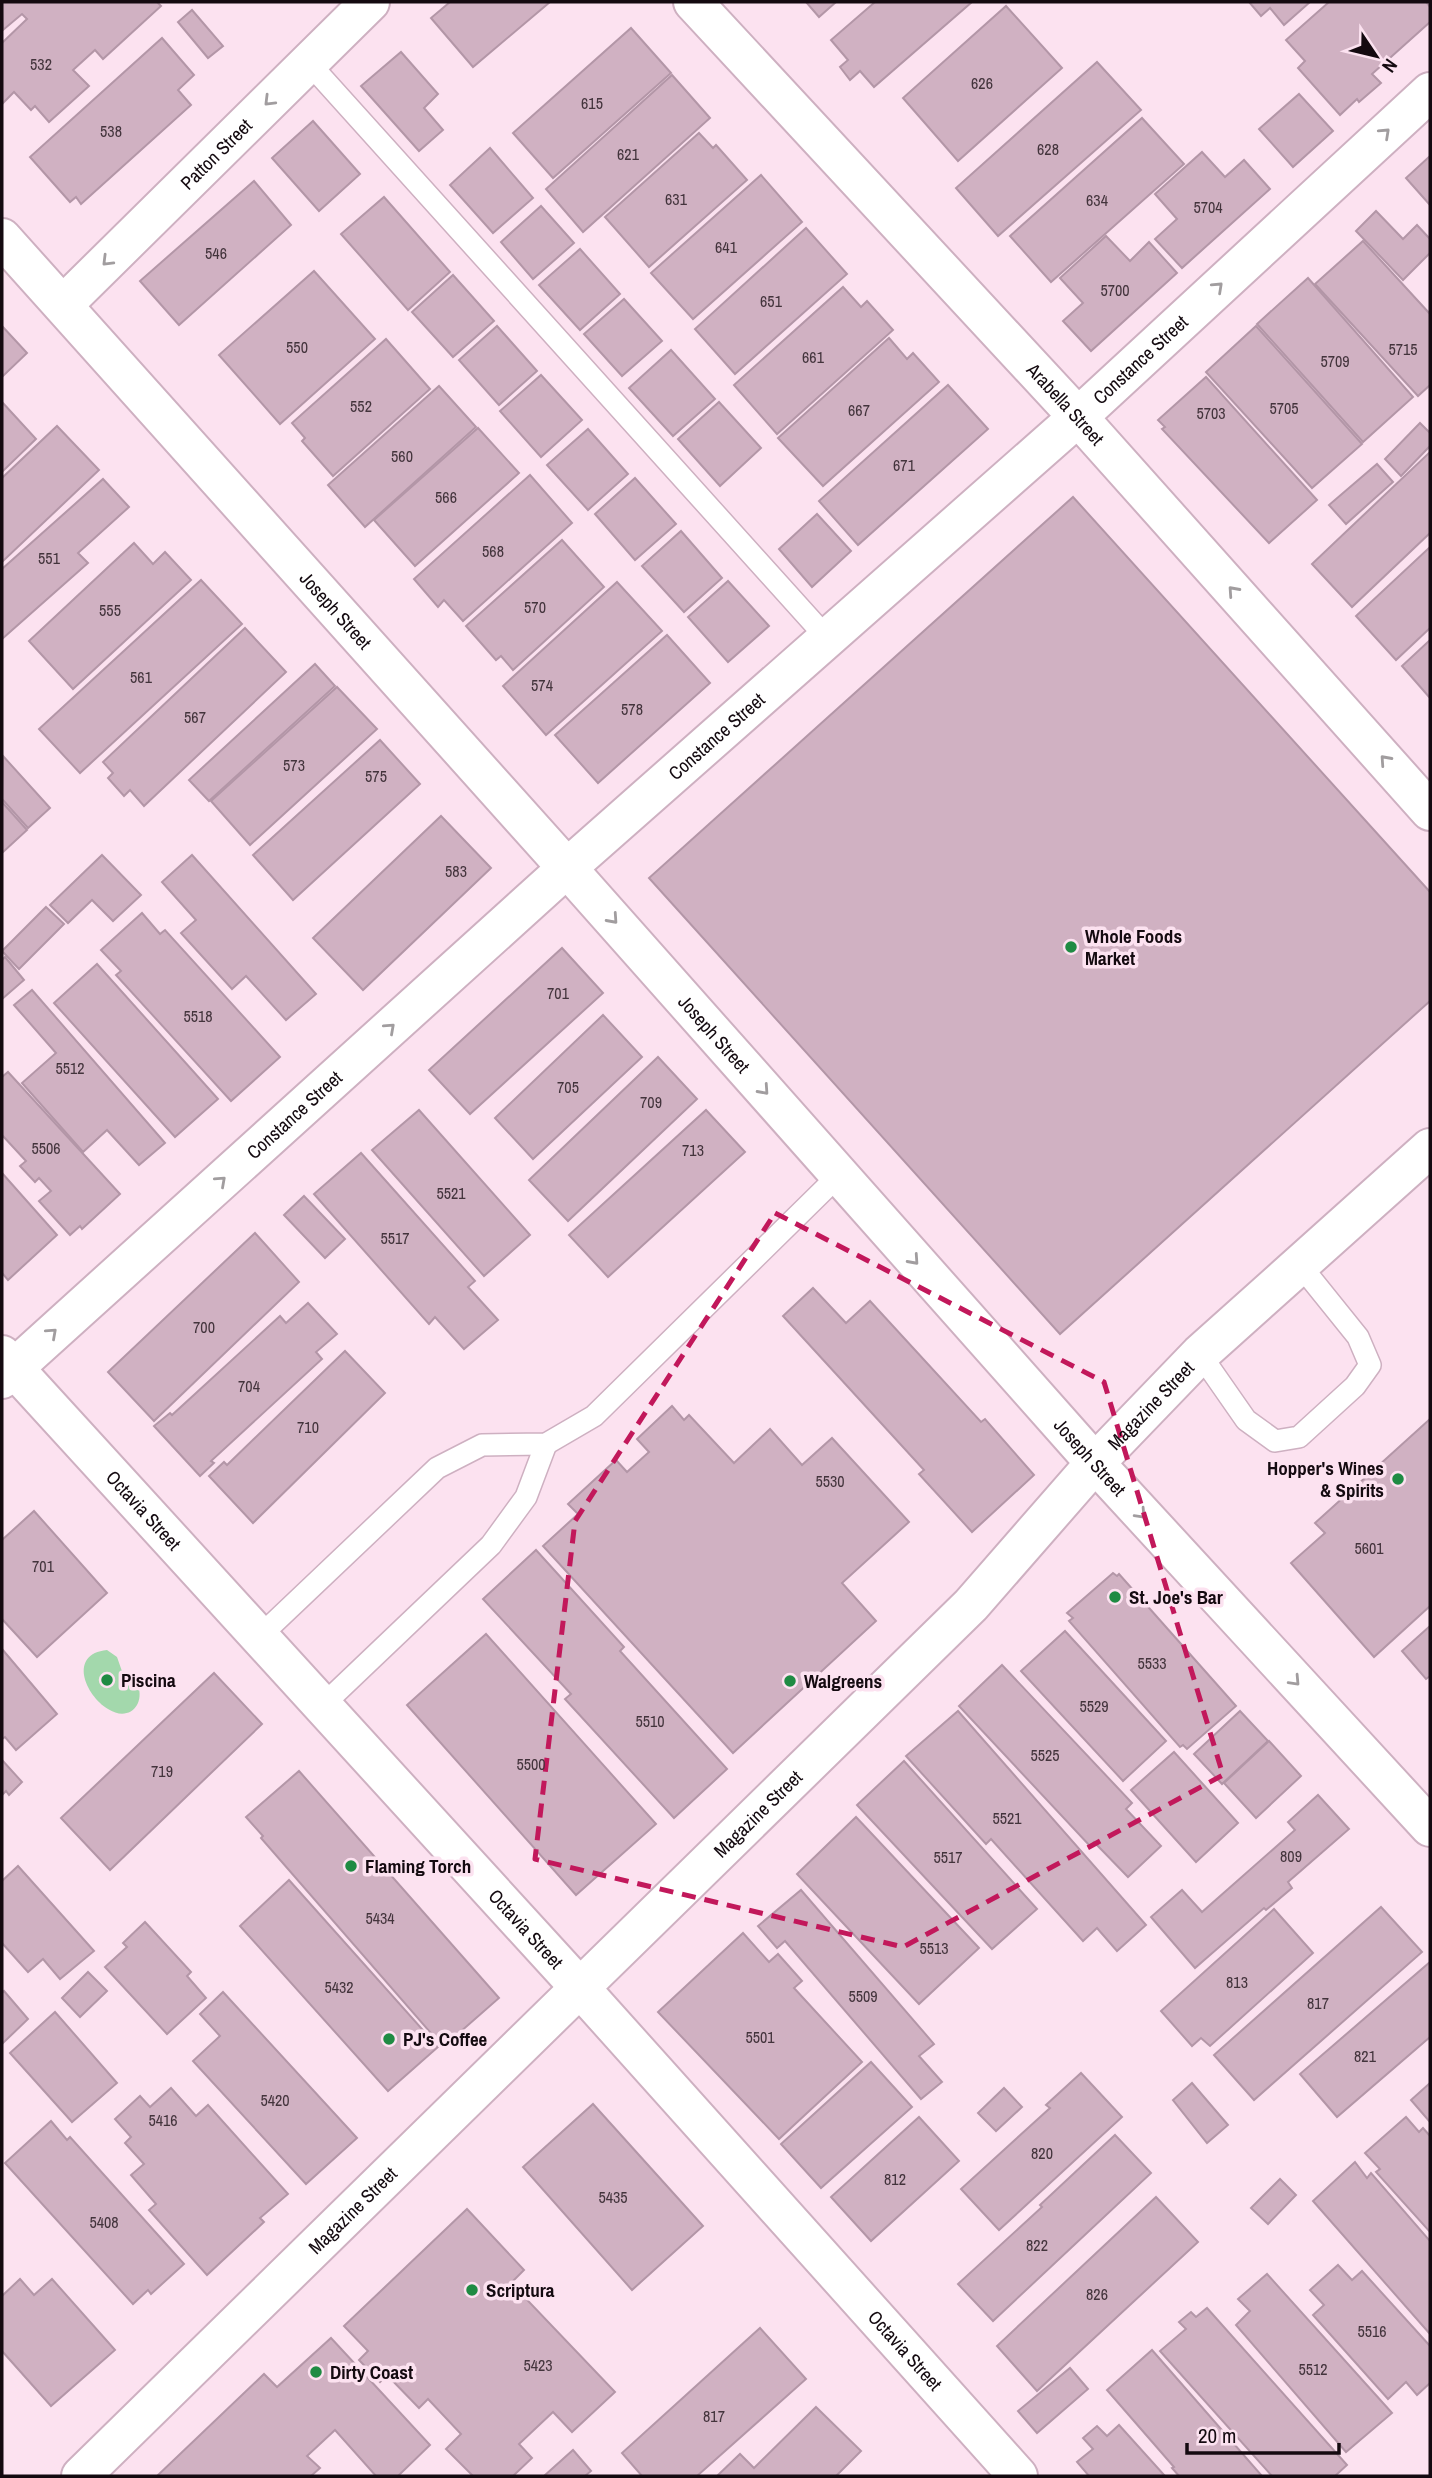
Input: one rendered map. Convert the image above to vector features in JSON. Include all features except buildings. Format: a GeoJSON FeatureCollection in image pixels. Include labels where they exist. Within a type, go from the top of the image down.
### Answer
{"type":"FeatureCollection","features":[{"type":"Feature","properties":{"kind":"street","name":"Patton Street"},"geometry":{"type":"LineString","coordinates":[[63,305],[369,2]]}},
{"type":"Feature","properties":{"kind":"street","name":"Arabella Street"},"geometry":{"type":"LineString","coordinates":[[693,2],[1078,417],[1430,811]]}},
{"type":"Feature","properties":{"kind":"street","name":"Constance Street"},"geometry":{"type":"LineString","coordinates":[[6,1367],[1078,417],[1430,92]]}},
{"type":"Feature","properties":{"kind":"street","name":"Joseph Street"},"geometry":{"type":"LineString","coordinates":[[2,238],[568,868],[1095,1463],[1430,1828]]}},
{"type":"Feature","properties":{"kind":"street","name":"Magazine Street"},"geometry":{"type":"LineString","coordinates":[[81,2476],[971,1605],[1095,1463],[1200,1354],[1430,1148]]}},
{"type":"Feature","properties":{"kind":"street","name":"Octavia Street"},"geometry":{"type":"LineString","coordinates":[[6,1367],[259,1637],[581,1989],[1018,2476]]}},
{"type":"Feature","properties":{"kind":"lane"},"geometry":{"type":"LineString","coordinates":[[308,62],[827,638]]}},
{"type":"Feature","properties":{"kind":"lane"},"geometry":{"type":"LineString","coordinates":[[259,1637],[437,1468],[482,1446],[547,1444],[594,1416],[839,1175]]}},
{"type":"Feature","properties":{"kind":"lane"},"geometry":{"type":"LineString","coordinates":[[1200,1354],[1245,1420],[1275,1441],[1299,1437],[1355,1386],[1370,1365],[1358,1338],[1300,1265]]}},
{"type":"Feature","properties":{"kind":"lane"},"geometry":{"type":"LineString","coordinates":[[322,1706],[491,1545],[526,1497],[547,1444]]}},
{"type":"Feature","properties":{"kind":"highlighted area"},"geometry":{"type":"Polygon","coordinates":[[[775,1213],[1104,1382],[1223,1775],[903,1947],[535,1859],[575,1521],[775,1213]]]}},
{"type":"Feature","properties":{"kind":"shaded area","name":"Piscina"},"geometry":{"type":"Polygon","coordinates":[[[107,1650],[117,1657],[124,1677],[138,1685],[140,1693],[137,1705],[128,1713],[115,1713],[100,1703],[84,1676],[87,1659],[95,1653],[107,1650]]]}},
{"type":"Feature","properties":{"kind":"place","name":"Whole Foods Market"},"geometry":{"type":"Point","coordinates":[1071,947]}},
{"type":"Feature","properties":{"kind":"place","name":"Hopper's Wines & Spirits"},"geometry":{"type":"Point","coordinates":[1398,1479]}},
{"type":"Feature","properties":{"kind":"place","name":"St. Joe's Bar"},"geometry":{"type":"Point","coordinates":[1115,1597]}},
{"type":"Feature","properties":{"kind":"place","name":"Piscina"},"geometry":{"type":"Point","coordinates":[107,1680]}},
{"type":"Feature","properties":{"kind":"place","name":"Walgreens"},"geometry":{"type":"Point","coordinates":[790,1681]}},
{"type":"Feature","properties":{"kind":"place","name":"Flaming Torch"},"geometry":{"type":"Point","coordinates":[351,1866]}},
{"type":"Feature","properties":{"kind":"place","name":"PJ's Coffee"},"geometry":{"type":"Point","coordinates":[389,2039]}},
{"type":"Feature","properties":{"kind":"place","name":"Scriptura"},"geometry":{"type":"Point","coordinates":[472,2290]}},
{"type":"Feature","properties":{"kind":"place","name":"Dirty Coast"},"geometry":{"type":"Point","coordinates":[316,2372]}}]}
